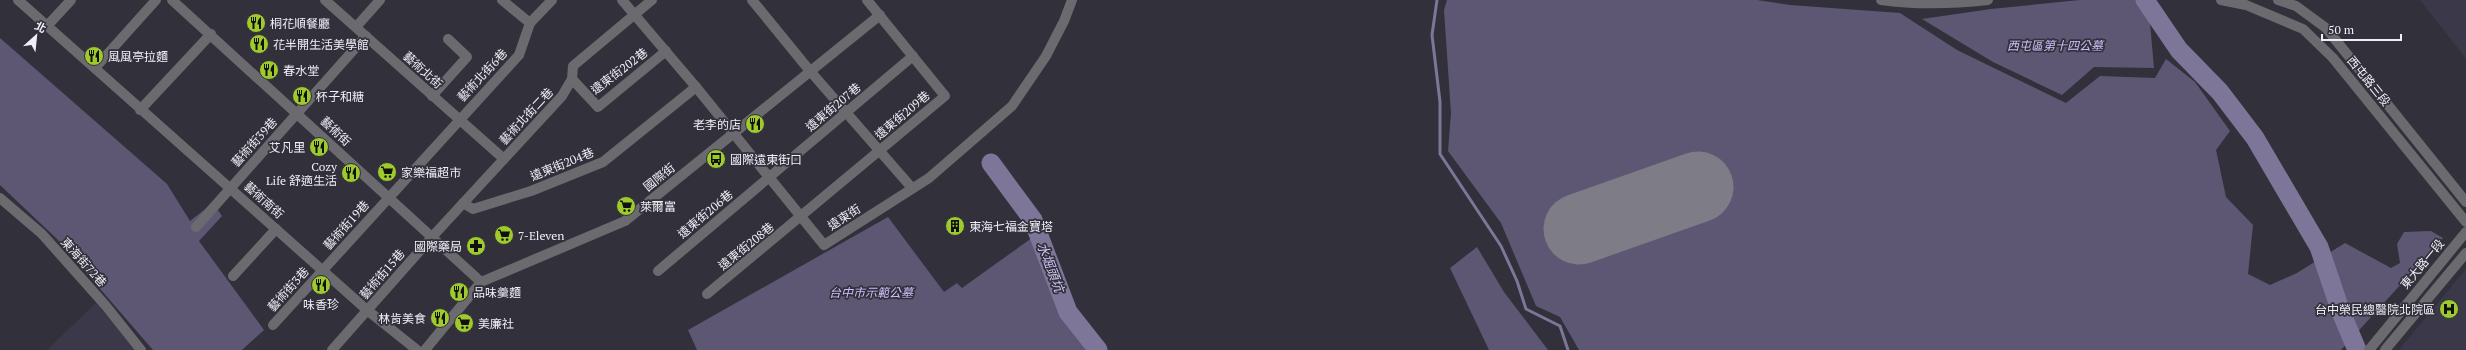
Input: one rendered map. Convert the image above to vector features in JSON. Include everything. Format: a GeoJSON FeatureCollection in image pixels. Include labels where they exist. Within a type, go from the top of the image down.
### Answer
{"type":"FeatureCollection","features":[{"type":"Feature","properties":{"kind":"street","name":"藝術南街"},"geometry":{"type":"LineString","coordinates":[[18,0],[140,110],[230,187],[367,310],[417,350]]}},
{"type":"Feature","properties":{"kind":"street"},"geometry":{"type":"LineString","coordinates":[[48,26],[71,0]]}},
{"type":"Feature","properties":{"kind":"street"},"geometry":{"type":"LineString","coordinates":[[95,68],[156,0]]}},
{"type":"Feature","properties":{"kind":"street","name":"藝術街"},"geometry":{"type":"LineString","coordinates":[[172,0],[481,282]]}},
{"type":"Feature","properties":{"kind":"street","name":"藝術北街"},"geometry":{"type":"LineString","coordinates":[[325,0],[458,120],[504,159]]}},
{"type":"Feature","properties":{"kind":"street"},"geometry":{"type":"LineString","coordinates":[[356,27],[380,0]]}},
{"type":"Feature","properties":{"kind":"street"},"geometry":{"type":"LineString","coordinates":[[502,0],[530,23],[552,0]]}},
{"type":"Feature","properties":{"kind":"street","name":"遠東街"},"geometry":{"type":"LineString","coordinates":[[622,0],[734,133],[824,245],[929,178],[1012,106],[1046,56],[1072,0]]}},
{"type":"Feature","properties":{"kind":"street"},"geometry":{"type":"LineString","coordinates":[[636,15],[652,0]]}},
{"type":"Feature","properties":{"kind":"street"},"geometry":{"type":"LineString","coordinates":[[752,0],[810,71],[912,188]]}},
{"type":"Feature","properties":{"kind":"street","name":"遠東街209巷"},"geometry":{"type":"LineString","coordinates":[[801,217],[945,96],[867,0]]}},
{"type":"Feature","properties":{"kind":"street"},"geometry":{"type":"LineString","coordinates":[[1880,0],[1903,3],[1948,4],[1988,0]]}},
{"type":"Feature","properties":{"kind":"street","name":"西屯路三段"},"geometry":{"type":"LineString","coordinates":[[2221,0],[2246,5],[2303,29],[2333,58],[2466,222]]}},
{"type":"Feature","properties":{"kind":"street","name":"西屯路三段"},"geometry":{"type":"LineString","coordinates":[[2278,0],[2296,6],[2326,28],[2466,202]]}},
{"type":"Feature","properties":{"kind":"street","name":"藝術北街二巷"},"geometry":{"type":"LineString","coordinates":[[463,203],[562,96],[572,79],[573,66],[636,15]]}},
{"type":"Feature","properties":{"kind":"street","name":"國際街"},"geometry":{"type":"LineString","coordinates":[[425,350],[481,282],[625,221],[880,15]]}},
{"type":"Feature","properties":{"kind":"street","name":"藝術北街6巷"},"geometry":{"type":"LineString","coordinates":[[388,197],[519,55],[530,23]]}},
{"type":"Feature","properties":{"kind":"street"},"geometry":{"type":"LineString","coordinates":[[140,110],[211,34]]}},
{"type":"Feature","properties":{"kind":"street","name":"藝術街39巷"},"geometry":{"type":"LineString","coordinates":[[196,227],[366,36]]}},
{"type":"Feature","properties":{"kind":"street","name":"藝術北街6巷"},"geometry":{"type":"LineString","coordinates":[[432,96],[468,57],[448,39]]}},
{"type":"Feature","properties":{"kind":"street","name":"遠東街202巷"},"geometry":{"type":"LineString","coordinates":[[572,79],[598,107],[666,51]]}},
{"type":"Feature","properties":{"kind":"street","name":"遠東街207巷"},"geometry":{"type":"LineString","coordinates":[[769,177],[913,56]]}},
{"type":"Feature","properties":{"kind":"street","name":"遠東街204巷"},"geometry":{"type":"LineString","coordinates":[[463,203],[473,209],[531,191],[603,162],[696,87]]}},
{"type":"Feature","properties":{"kind":"street","name":"遠東街206巷"},"geometry":{"type":"LineString","coordinates":[[658,271],[769,177]]}},
{"type":"Feature","properties":{"kind":"street","name":"藝術街19巷"},"geometry":{"type":"LineString","coordinates":[[322,270],[388,197]]}},
{"type":"Feature","properties":{"kind":"street","name":"東海街72巷"},"geometry":{"type":"LineString","coordinates":[[0,198],[42,234],[106,306],[141,350]]}},
{"type":"Feature","properties":{"kind":"street","name":"藝術街15巷"},"geometry":{"type":"LineString","coordinates":[[332,350],[463,203]]}},
{"type":"Feature","properties":{"kind":"street","name":"遠東街208巷"},"geometry":{"type":"LineString","coordinates":[[707,294],[801,217]]}},
{"type":"Feature","properties":{"kind":"street"},"geometry":{"type":"LineString","coordinates":[[233,276],[276,229]]}},
{"type":"Feature","properties":{"kind":"street","name":"東大路一段"},"geometry":{"type":"LineString","coordinates":[[2370,348],[2466,232]]}},
{"type":"Feature","properties":{"kind":"street"},"geometry":{"type":"LineString","coordinates":[[2385,350],[2466,253]]}},
{"type":"Feature","properties":{"kind":"street","name":"藝術街3巷"},"geometry":{"type":"LineString","coordinates":[[273,325],[322,270]]}},
{"type":"Feature","properties":{"kind":"shaded area"},"geometry":{"type":"Polygon","coordinates":[[[2420,0],[2466,0],[2466,59],[2457,47],[2420,0]]]}},
{"type":"Feature","properties":{"kind":"shaded area","name":"台中榮民總醫院北院區"},"geometry":{"type":"Polygon","coordinates":[[[2466,269],[2466,350],[2399,350],[2466,269]]]}},
{"type":"Feature","properties":{"kind":"shaded area"},"geometry":{"type":"Polygon","coordinates":[[[98,301],[135,350],[47,350],[98,301]]]}},
{"type":"Feature","properties":{"kind":"green space"},"geometry":{"type":"Polygon","coordinates":[[[1447,0],[1757,0],[1790,5],[1900,13],[1957,50],[2066,103],[2100,76],[2155,78],[2166,59],[2195,82],[2230,131],[2216,150],[2226,197],[2253,225],[2248,274],[2270,285],[2297,273],[2345,243],[2391,268],[2400,263],[2397,244],[2404,232],[2431,231],[2443,238],[2341,350],[1579,350],[1560,317],[1536,306],[1501,223],[1448,151],[1451,113],[1444,10],[1447,0]]]}},
{"type":"Feature","properties":{"kind":"green space","name":"西屯區第十四公墓"},"geometry":{"type":"Polygon","coordinates":[[[2080,0],[2148,0],[2154,68],[2094,67],[2062,95],[1993,62],[1922,19],[1991,9],[2080,0]]]}},
{"type":"Feature","properties":{"kind":"green space"},"geometry":{"type":"Polygon","coordinates":[[[0,38],[167,184],[190,221],[213,203],[222,216],[199,241],[264,330],[242,350],[153,350],[57,239],[0,185],[0,38]]]}},
{"type":"Feature","properties":{"kind":"green space","name":"台中市示範公墓"},"geometry":{"type":"Polygon","coordinates":[[[888,217],[944,292],[957,283],[962,288],[1036,235],[1066,315],[1095,350],[697,350],[688,330],[888,217]]]}},
{"type":"Feature","properties":{"kind":"green space"},"geometry":{"type":"Polygon","coordinates":[[[1477,247],[1504,292],[1548,350],[1489,350],[1450,268],[1477,247]]]}},
{"type":"Feature","properties":{"kind":"waterway"},"geometry":{"type":"LineString","coordinates":[[1437,0],[1432,35],[1440,102],[1440,154],[1501,246],[1517,281],[1526,309],[1560,326],[1568,350]]}},
{"type":"Feature","properties":{"kind":"waterway"},"geometry":{"type":"LineString","coordinates":[[2145,0],[2179,50],[2220,92],[2255,138],[2319,247],[2341,312],[2357,350]]}},
{"type":"Feature","properties":{"kind":"waterway","name":"水堀頭坑"},"geometry":{"type":"LineString","coordinates":[[991,163],[1033,220],[1068,312],[1098,350]]}},
{"type":"Feature","properties":{"kind":"runway"},"geometry":{"type":"LineString","coordinates":[[1579,229],[1698,187]]}},
{"type":"Feature","properties":{"kind":"place","name":"桐花順餐廳"},"geometry":{"type":"Point","coordinates":[256,23]}},
{"type":"Feature","properties":{"kind":"place","name":"花半開生活美學館"},"geometry":{"type":"Point","coordinates":[259,44]}},
{"type":"Feature","properties":{"kind":"place","name":"風風亭拉麵"},"geometry":{"type":"Point","coordinates":[94,56]}},
{"type":"Feature","properties":{"kind":"place","name":"春水堂"},"geometry":{"type":"Point","coordinates":[269,70]}},
{"type":"Feature","properties":{"kind":"place","name":"杯子和糖"},"geometry":{"type":"Point","coordinates":[302,96]}},
{"type":"Feature","properties":{"kind":"place","name":"老李的店"},"geometry":{"type":"Point","coordinates":[755,124]}},
{"type":"Feature","properties":{"kind":"place","name":"艾凡里"},"geometry":{"type":"Point","coordinates":[319,147]}},
{"type":"Feature","properties":{"kind":"place","name":"國際遠東街口"},"geometry":{"type":"Point","coordinates":[716,159]}},
{"type":"Feature","properties":{"kind":"place","name":"家樂福超市"},"geometry":{"type":"Point","coordinates":[387,172]}},
{"type":"Feature","properties":{"kind":"place","name":"Cozy Life 舒適生活"},"geometry":{"type":"Point","coordinates":[351,173]}},
{"type":"Feature","properties":{"kind":"place","name":"萊爾富"},"geometry":{"type":"Point","coordinates":[626,206]}},
{"type":"Feature","properties":{"kind":"place","name":"東海七福金寶塔"},"geometry":{"type":"Point","coordinates":[955,226]}},
{"type":"Feature","properties":{"kind":"place","name":"7-Eleven"},"geometry":{"type":"Point","coordinates":[504,235]}},
{"type":"Feature","properties":{"kind":"place","name":"國際藥局"},"geometry":{"type":"Point","coordinates":[476,246]}},
{"type":"Feature","properties":{"kind":"place","name":"味香珍"},"geometry":{"type":"Point","coordinates":[321,285]}},
{"type":"Feature","properties":{"kind":"place","name":"品味羹麵"},"geometry":{"type":"Point","coordinates":[459,292]}},
{"type":"Feature","properties":{"kind":"place","name":"台中榮民總醫院北院區"},"geometry":{"type":"Point","coordinates":[2449,309]}},
{"type":"Feature","properties":{"kind":"place","name":"林肯美食"},"geometry":{"type":"Point","coordinates":[440,318]}},
{"type":"Feature","properties":{"kind":"place","name":"美廉社"},"geometry":{"type":"Point","coordinates":[464,323]}}]}
